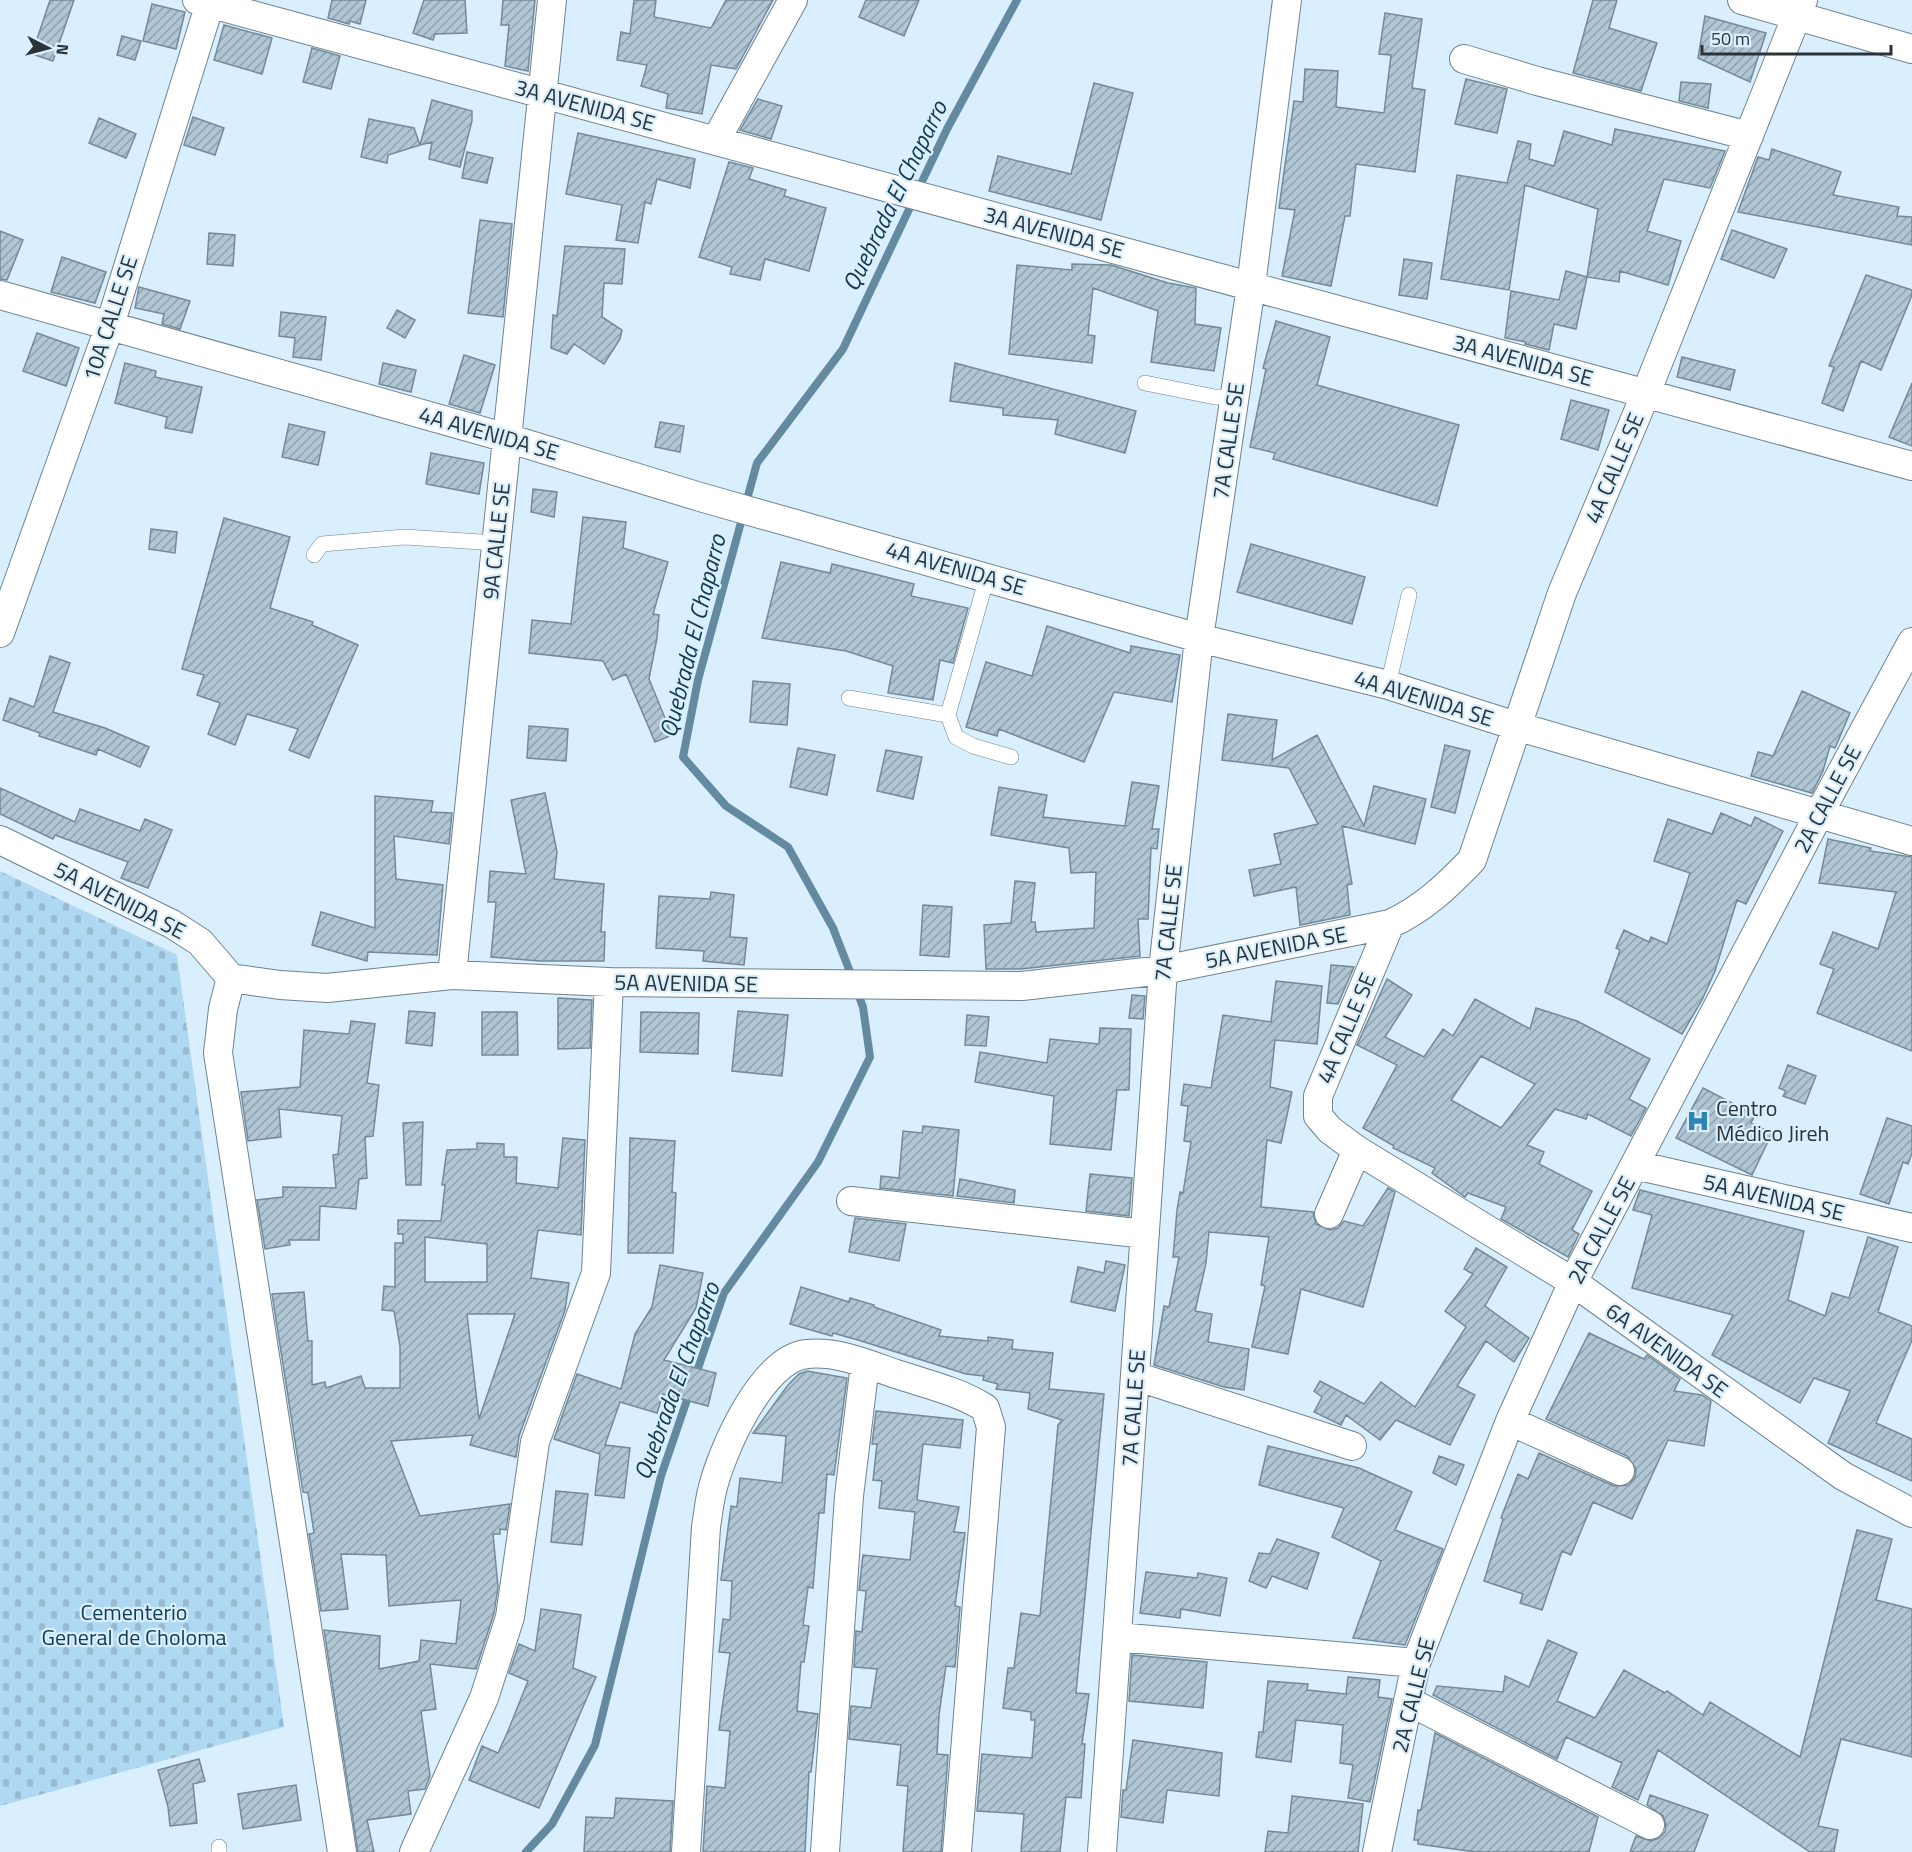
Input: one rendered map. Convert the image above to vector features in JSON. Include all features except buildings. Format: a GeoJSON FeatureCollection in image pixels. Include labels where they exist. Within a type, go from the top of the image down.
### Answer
{"type":"FeatureCollection","features":[{"type":"Feature","properties":{"kind":"street","name":"9A CALLE SE"},"geometry":{"type":"LineString","coordinates":[[452,975],[552,0]]}},
{"type":"Feature","properties":{"kind":"street"},"geometry":{"type":"LineString","coordinates":[[716,140],[793,0]]}},
{"type":"Feature","properties":{"kind":"street","name":"7A CALLE SE"},"geometry":{"type":"LineString","coordinates":[[1102,1852],[1163,970],[1199,638],[1251,286],[1287,0]]}},
{"type":"Feature","properties":{"kind":"street"},"geometry":{"type":"LineString","coordinates":[[1742,0],[1800,8],[1912,50]]}},
{"type":"Feature","properties":{"kind":"street","name":"3A AVENIDA SE"},"geometry":{"type":"LineString","coordinates":[[206,1],[1912,466]]}},
{"type":"Feature","properties":{"kind":"street","name":"10A CALLE SE"},"geometry":{"type":"LineString","coordinates":[[0,633],[110,325],[206,1]]}},
{"type":"Feature","properties":{"kind":"street","name":"4A CALLE SE"},"geometry":{"type":"LineString","coordinates":[[1330,1130],[1317,1116],[1318,1096],[1398,921],[1440,894],[1472,860],[1562,593],[1646,393],[1800,8]]}},
{"type":"Feature","properties":{"kind":"street"},"geometry":{"type":"LineString","coordinates":[[1464,59],[1536,81],[1749,136]]}},
{"type":"Feature","properties":{"kind":"street","name":"4A AVENIDA SE"},"geometry":{"type":"LineString","coordinates":[[0,295],[507,438],[700,497],[1199,638],[1388,685],[1516,726],[1912,841]]}},
{"type":"Feature","properties":{"kind":"street","name":"2A CALLE SE"},"geometry":{"type":"LineString","coordinates":[[1377,1852],[1416,1663],[1510,1421],[1573,1282],[1819,813],[1912,642]]}},
{"type":"Feature","properties":{"kind":"street","name":"5A AVENIDA SE"},"geometry":{"type":"LineString","coordinates":[[0,840],[172,924],[200,942],[231,978],[280,985],[327,988],[452,975],[609,982],[1022,986],[1163,970],[1398,921]]}},
{"type":"Feature","properties":{"kind":"street"},"geometry":{"type":"LineString","coordinates":[[231,978],[223,1009],[218,1053],[342,1852]]}},
{"type":"Feature","properties":{"kind":"street"},"geometry":{"type":"LineString","coordinates":[[414,1852],[484,1698],[510,1617],[535,1442],[596,1273],[609,982]]}},
{"type":"Feature","properties":{"kind":"street","name":"6A AVENIDA SE"},"geometry":{"type":"LineString","coordinates":[[1330,1130],[1357,1150],[1573,1282],[1843,1476],[1912,1513]]}},
{"type":"Feature","properties":{"kind":"street"},"geometry":{"type":"LineString","coordinates":[[1329,1215],[1357,1150]]}},
{"type":"Feature","properties":{"kind":"street","name":"5A AVENIDA SE"},"geometry":{"type":"LineString","coordinates":[[1635,1166],[1912,1228]]}},
{"type":"Feature","properties":{"kind":"street"},"geometry":{"type":"LineString","coordinates":[[851,1201],[1145,1234]]}},
{"type":"Feature","properties":{"kind":"street"},"geometry":{"type":"LineString","coordinates":[[686,1852],[706,1527],[712,1490],[730,1442],[755,1394],[779,1367],[805,1354],[838,1355],[966,1396],[985,1408],[991,1427],[957,1852]]}},
{"type":"Feature","properties":{"kind":"street"},"geometry":{"type":"LineString","coordinates":[[825,1852],[849,1496],[865,1364]]}},
{"type":"Feature","properties":{"kind":"street"},"geometry":{"type":"LineString","coordinates":[[1135,1376],[1352,1446]]}},
{"type":"Feature","properties":{"kind":"street"},"geometry":{"type":"LineString","coordinates":[[1510,1421],[1620,1471]]}},
{"type":"Feature","properties":{"kind":"street"},"geometry":{"type":"LineString","coordinates":[[1117,1636],[1416,1663]]}},
{"type":"Feature","properties":{"kind":"street"},"geometry":{"type":"LineString","coordinates":[[1408,1701],[1650,1825]]}},
{"type":"Feature","properties":{"kind":"lane"},"geometry":{"type":"LineString","coordinates":[[1145,383],[1215,397],[1234,398]]}},
{"type":"Feature","properties":{"kind":"lane"},"geometry":{"type":"LineString","coordinates":[[314,555],[322,544],[405,537],[496,543]]}},
{"type":"Feature","properties":{"kind":"lane"},"geometry":{"type":"LineString","coordinates":[[987,577],[948,715],[956,737],[973,746],[1011,757]]}},
{"type":"Feature","properties":{"kind":"lane"},"geometry":{"type":"LineString","coordinates":[[1388,685],[1409,595]]}},
{"type":"Feature","properties":{"kind":"lane"},"geometry":{"type":"LineString","coordinates":[[849,698],[948,715]]}},
{"type":"Feature","properties":{"kind":"green space","name":"Cementerio General de Choloma"},"geometry":{"type":"Polygon","coordinates":[[[0,871],[177,955],[284,1727],[0,1806],[0,871]]]}},
{"type":"Feature","properties":{"kind":"waterway","name":"Quebrada El Chaparro"},"geometry":{"type":"LineString","coordinates":[[918,190],[947,129],[1017,0]]}},
{"type":"Feature","properties":{"kind":"waterway","name":"Quebrada El Chaparro"},"geometry":{"type":"LineString","coordinates":[[746,503],[757,463],[843,349],[913,201]]}},
{"type":"Feature","properties":{"kind":"waterway","name":"Quebrada El Chaparro"},"geometry":{"type":"LineString","coordinates":[[743,515],[698,680],[683,757],[726,806],[788,847],[833,928],[852,977]]}},
{"type":"Feature","properties":{"kind":"waterway","name":"Quebrada El Chaparro"},"geometry":{"type":"LineString","coordinates":[[695,1377],[724,1293],[818,1162],[870,1057],[863,1007],[857,991]]}},
{"type":"Feature","properties":{"kind":"waterway","name":"Quebrada El Chaparro"},"geometry":{"type":"LineString","coordinates":[[526,1852],[552,1824],[595,1745],[661,1476],[690,1391]]}},
{"type":"Feature","properties":{"kind":"place","name":"Centro Médico Jireh"},"geometry":{"type":"Point","coordinates":[1698,1121]}}]}
